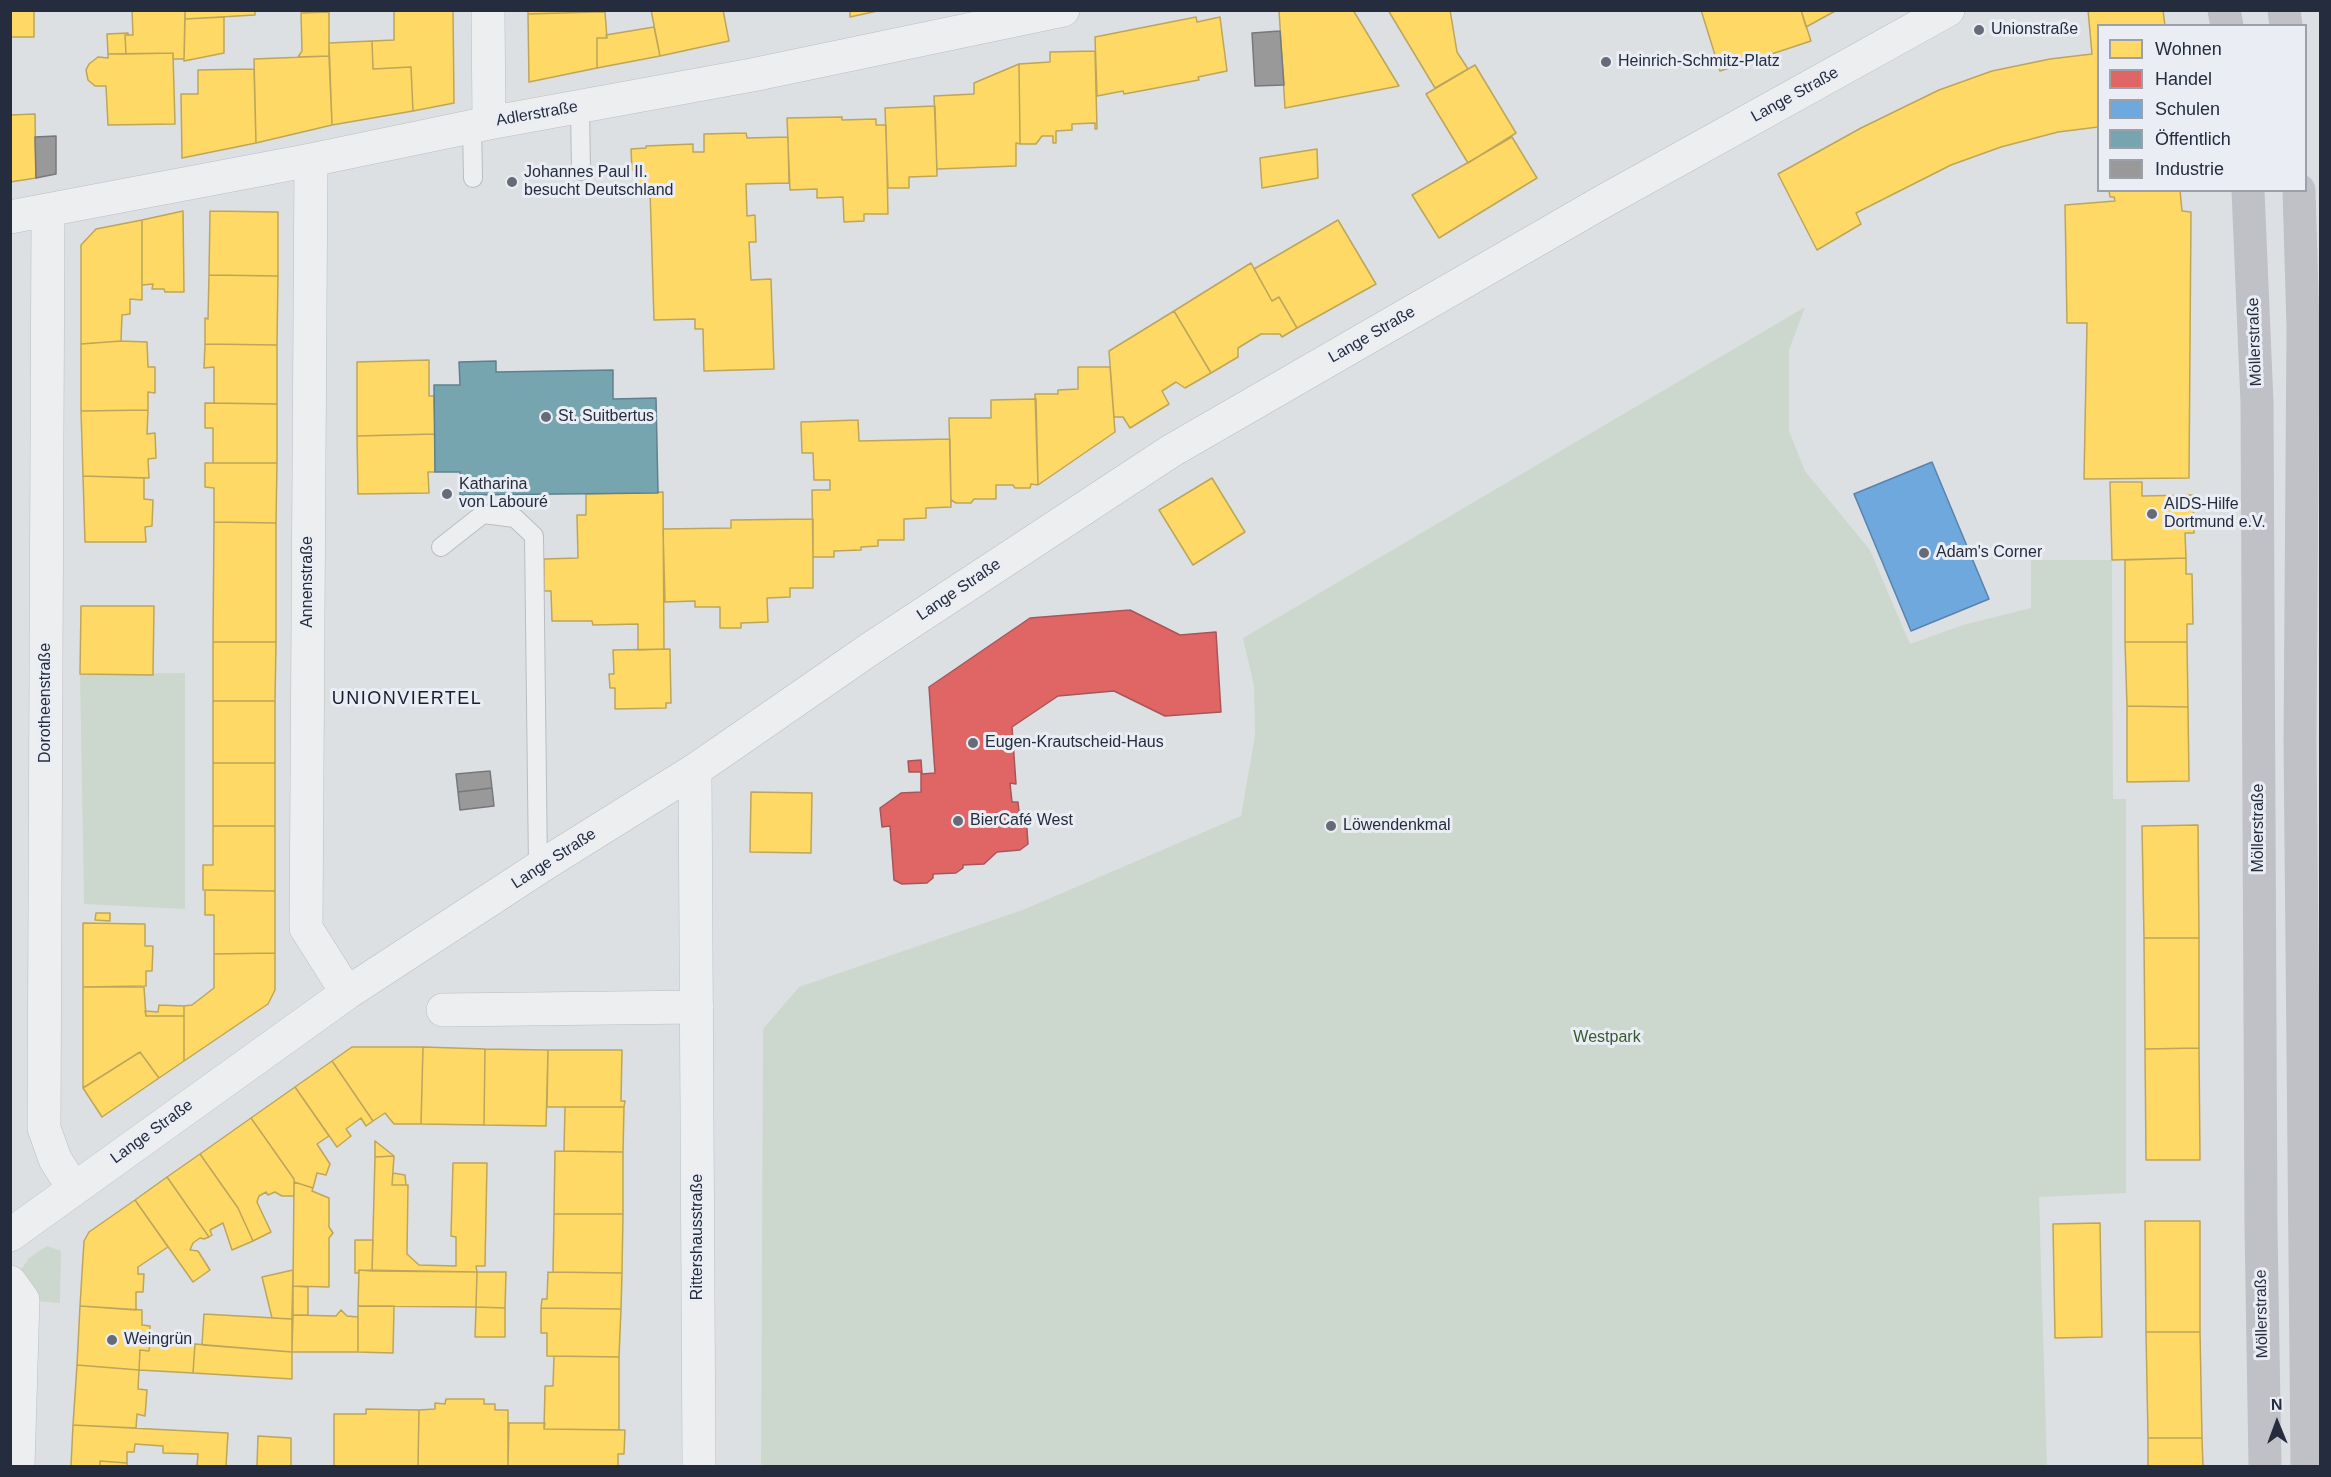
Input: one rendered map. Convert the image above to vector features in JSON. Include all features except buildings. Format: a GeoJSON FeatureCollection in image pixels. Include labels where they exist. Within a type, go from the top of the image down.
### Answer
{"type":"FeatureCollection","features":[{"type":"Feature","properties":{"kind":"main road","name":"Möllerstraße"},"geometry":{"type":"LineString","coordinates":[[2248,192],[2257,403],[2261,1228],[2265,1467]]}},
{"type":"Feature","properties":{"kind":"main road"},"geometry":{"type":"LineString","coordinates":[[2300,192],[2303,328],[2300,741],[2307,1467]]}},
{"type":"Feature","properties":{"kind":"street"},"geometry":{"type":"LineString","coordinates":[[481,124],[488,10]]}},
{"type":"Feature","properties":{"kind":"street","name":"Adlerstraße"},"geometry":{"type":"LineString","coordinates":[[10,217],[311,160],[481,124],[752,75],[1063,10]]}},
{"type":"Feature","properties":{"kind":"street","name":"Lange Straße"},"geometry":{"type":"LineString","coordinates":[[10,1235],[346,993],[538,868],[695,770],[870,650],[1171,451],[1604,201],[1948,10]]}},
{"type":"Feature","properties":{"kind":"street","name":"Annenstraße"},"geometry":{"type":"LineString","coordinates":[[311,160],[306,928],[346,993]]}},
{"type":"Feature","properties":{"kind":"street","name":"Dorotheenstraße"},"geometry":{"type":"LineString","coordinates":[[48,210],[44,1128],[55,1160],[73,1188]]}},
{"type":"Feature","properties":{"kind":"street","name":"Rittershausstraße"},"geometry":{"type":"LineString","coordinates":[[695,770],[699,1467]]}},
{"type":"Feature","properties":{"kind":"street"},"geometry":{"type":"LineString","coordinates":[[443,1010],[697,1007]]}},
{"type":"Feature","properties":{"kind":"street"},"geometry":{"type":"LineString","coordinates":[[10,1282],[23,1300],[18,1467]]}},
{"type":"Feature","properties":{"kind":"lane"},"geometry":{"type":"LineString","coordinates":[[580,107],[581,171]]}},
{"type":"Feature","properties":{"kind":"lane"},"geometry":{"type":"LineString","coordinates":[[472,178],[481,124]]}},
{"type":"Feature","properties":{"kind":"lane"},"geometry":{"type":"LineString","coordinates":[[441,547],[483,514],[515,518],[534,536],[538,868]]}},
{"type":"Feature","properties":{"kind":"green space","name":"Westpark"},"geometry":{"type":"Polygon","coordinates":[[[1805,307],[1789,350],[1789,431],[1805,471],[1870,550],[1910,644],[1963,625],[2031,608],[2031,560],[2112,560],[2113,799],[2126,799],[2126,1193],[2039,1197],[2047,1466],[761,1466],[763,1029],[799,987],[1025,909],[1241,816],[1255,735],[1254,686],[1243,638],[1805,307]]]}},
{"type":"Feature","properties":{"kind":"green space"},"geometry":{"type":"Polygon","coordinates":[[[185,673],[185,909],[84,904],[80,674],[185,673]]]}},
{"type":"Feature","properties":{"kind":"green space"},"geometry":{"type":"Polygon","coordinates":[[[47,1246],[61,1251],[60,1303],[34,1301],[26,1288],[21,1270],[29,1258],[47,1246]]]}},
{"type":"Feature","properties":{"kind":"place","name":"Unionstraße"},"geometry":{"type":"Point","coordinates":[1979,30]}},
{"type":"Feature","properties":{"kind":"place","name":"Heinrich-Schmitz-Platz"},"geometry":{"type":"Point","coordinates":[1606,62]}},
{"type":"Feature","properties":{"kind":"place","name":"Johannes Paul II. besucht Deutschland"},"geometry":{"type":"Point","coordinates":[512,182]}},
{"type":"Feature","properties":{"kind":"place","name":"St. Suitbertus"},"geometry":{"type":"Point","coordinates":[546,417]}},
{"type":"Feature","properties":{"kind":"place","name":"Katharina von Labouré"},"geometry":{"type":"Point","coordinates":[447,494]}},
{"type":"Feature","properties":{"kind":"place","name":"AIDS-Hilfe Dortmund e.V."},"geometry":{"type":"Point","coordinates":[2152,514]}},
{"type":"Feature","properties":{"kind":"place","name":"Adam's Corner"},"geometry":{"type":"Point","coordinates":[1924,553]}},
{"type":"Feature","properties":{"kind":"place","name":"Eugen-Krautscheid-Haus"},"geometry":{"type":"Point","coordinates":[973,743]}},
{"type":"Feature","properties":{"kind":"place","name":"BierCafé West"},"geometry":{"type":"Point","coordinates":[958,821]}},
{"type":"Feature","properties":{"kind":"place","name":"Löwendenkmal"},"geometry":{"type":"Point","coordinates":[1331,826]}},
{"type":"Feature","properties":{"kind":"place","name":"Weingrün"},"geometry":{"type":"Point","coordinates":[112,1340]}},
{"type":"Feature","properties":{"kind":"district","name":"UNIONVIERTEL"},"geometry":{"type":"Point","coordinates":[407,699]}}]}
